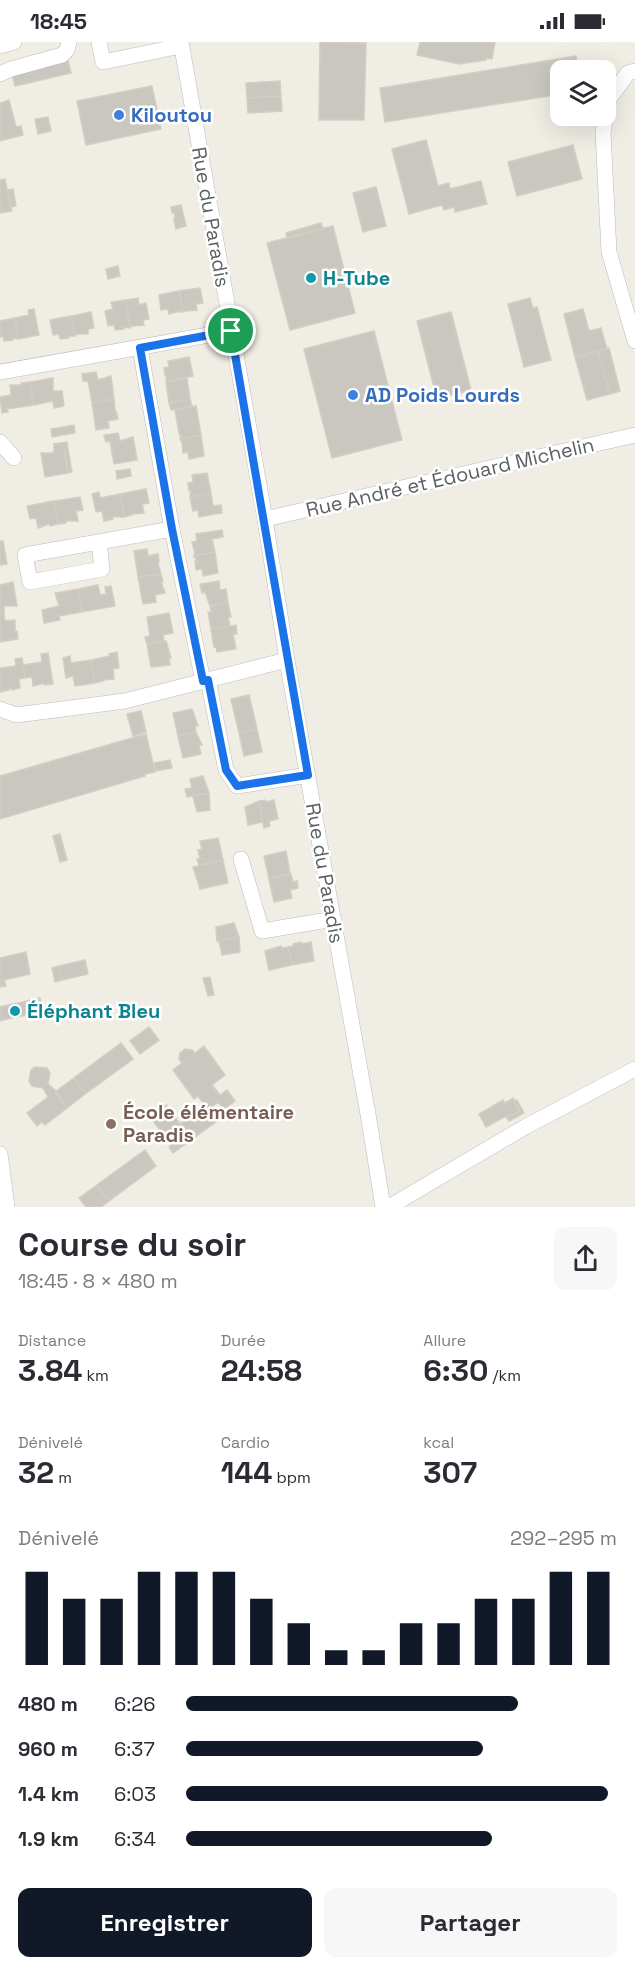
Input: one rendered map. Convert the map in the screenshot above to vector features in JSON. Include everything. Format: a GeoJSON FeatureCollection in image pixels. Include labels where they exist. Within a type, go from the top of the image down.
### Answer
{"type":"FeatureCollection","features":[{"type":"Feature","properties":{"kind":"street"},"geometry":{"type":"LineString","coordinates":[[0,46],[14,42]]}},
{"type":"Feature","properties":{"kind":"street"},"geometry":{"type":"LineString","coordinates":[[0,74],[62,55],[68,50],[69,42]]}},
{"type":"Feature","properties":{"kind":"street"},"geometry":{"type":"LineString","coordinates":[[99,42],[103,62],[136,49],[181,44]]}},
{"type":"Feature","properties":{"kind":"street","name":"Rue du Paradis"},"geometry":{"type":"LineString","coordinates":[[181,44],[383,1207]]}},
{"type":"Feature","properties":{"kind":"street"},"geometry":{"type":"LineString","coordinates":[[616,89],[628,73],[635,71]]}},
{"type":"Feature","properties":{"kind":"street"},"geometry":{"type":"LineString","coordinates":[[604,126],[609,252],[635,341]]}},
{"type":"Feature","properties":{"kind":"street"},"geometry":{"type":"LineString","coordinates":[[0,372],[231,331]]}},
{"type":"Feature","properties":{"kind":"street"},"geometry":{"type":"LineString","coordinates":[[140,348],[172,529],[226,770],[237,786],[308,775]]}},
{"type":"Feature","properties":{"kind":"street","name":"Rue André et Édouard Michelin"},"geometry":{"type":"LineString","coordinates":[[265,519],[635,435]]}},
{"type":"Feature","properties":{"kind":"street"},"geometry":{"type":"LineString","coordinates":[[0,442],[14,458]]}},
{"type":"Feature","properties":{"kind":"street"},"geometry":{"type":"LineString","coordinates":[[99,542],[102,569],[30,582],[25,555],[172,529]]}},
{"type":"Feature","properties":{"kind":"street"},"geometry":{"type":"LineString","coordinates":[[0,709],[16,715],[125,702],[287,660]]}},
{"type":"Feature","properties":{"kind":"street"},"geometry":{"type":"LineString","coordinates":[[241,859],[262,931],[334,919]]}},
{"type":"Feature","properties":{"kind":"street"},"geometry":{"type":"LineString","coordinates":[[389,1207],[525,1127],[635,1069]]}},
{"type":"Feature","properties":{"kind":"street"},"geometry":{"type":"LineString","coordinates":[[0,1154],[7,1207]]}},
{"type":"Feature","properties":{"kind":"building"},"geometry":{"type":"Polygon","coordinates":[[[320,42],[366,43],[364,120],[319,120],[320,42]]]}},
{"type":"Feature","properties":{"kind":"building"},"geometry":{"type":"Polygon","coordinates":[[[420,42],[495,42],[492,59],[459,64],[417,55],[420,42]]]}},
{"type":"Feature","properties":{"kind":"building"},"geometry":{"type":"Polygon","coordinates":[[[576,56],[577,60],[552,60],[576,56]]]}},
{"type":"Feature","properties":{"kind":"building"},"geometry":{"type":"Polygon","coordinates":[[[550,60],[550,96],[385,122],[380,88],[550,60]]]}},
{"type":"Feature","properties":{"kind":"building"},"geometry":{"type":"Polygon","coordinates":[[[68,61],[71,73],[15,86],[12,74],[68,61]]]}},
{"type":"Feature","properties":{"kind":"building"},"geometry":{"type":"Polygon","coordinates":[[[280,81],[281,96],[247,98],[246,83],[280,81]]]}},
{"type":"Feature","properties":{"kind":"building","name":"Kiloutou"},"geometry":{"type":"Polygon","coordinates":[[[152,86],[161,129],[86,145],[77,101],[152,86]]]}},
{"type":"Feature","properties":{"kind":"building"},"geometry":{"type":"Polygon","coordinates":[[[281,96],[282,111],[248,113],[247,98],[281,96]]]}},
{"type":"Feature","properties":{"kind":"building"},"geometry":{"type":"Polygon","coordinates":[[[9,100],[16,127],[21,126],[23,135],[0,141],[0,103],[9,100]]]}},
{"type":"Feature","properties":{"kind":"building"},"geometry":{"type":"Polygon","coordinates":[[[48,117],[51,131],[38,134],[35,119],[48,117]]]}},
{"type":"Feature","properties":{"kind":"building"},"geometry":{"type":"Polygon","coordinates":[[[426,140],[438,186],[449,183],[450,189],[481,181],[487,204],[455,212],[454,207],[444,210],[442,205],[409,214],[392,149],[426,140]]]}},
{"type":"Feature","properties":{"kind":"building"},"geometry":{"type":"Polygon","coordinates":[[[573,145],[582,179],[517,196],[508,162],[573,145]]]}},
{"type":"Feature","properties":{"kind":"building"},"geometry":{"type":"Polygon","coordinates":[[[5,179],[12,211],[0,213],[0,180],[5,179]]]}},
{"type":"Feature","properties":{"kind":"building"},"geometry":{"type":"Polygon","coordinates":[[[376,187],[386,226],[363,232],[353,193],[376,187]]]}},
{"type":"Feature","properties":{"kind":"building"},"geometry":{"type":"Polygon","coordinates":[[[13,189],[16,206],[11,207],[7,190],[13,189]]]}},
{"type":"Feature","properties":{"kind":"building"},"geometry":{"type":"Polygon","coordinates":[[[181,205],[186,226],[176,229],[175,214],[172,213],[171,207],[181,205]]]}},
{"type":"Feature","properties":{"kind":"building"},"geometry":{"type":"Polygon","coordinates":[[[321,223],[323,229],[287,238],[286,233],[321,223]]]}},
{"type":"Feature","properties":{"kind":"building","name":"H-Tube"},"geometry":{"type":"Polygon","coordinates":[[[333,226],[355,313],[290,330],[267,243],[333,226]]]}},
{"type":"Feature","properties":{"kind":"building"},"geometry":{"type":"Polygon","coordinates":[[[118,266],[120,276],[108,279],[106,269],[118,266]]]}},
{"type":"Feature","properties":{"kind":"building"},"geometry":{"type":"Polygon","coordinates":[[[200,288],[203,303],[196,304],[197,310],[183,312],[179,291],[200,288]]]}},
{"type":"Feature","properties":{"kind":"building"},"geometry":{"type":"Polygon","coordinates":[[[179,291],[183,312],[169,314],[168,309],[161,310],[159,295],[179,291]]]}},
{"type":"Feature","properties":{"kind":"building"},"geometry":{"type":"Polygon","coordinates":[[[138,298],[139,305],[146,303],[149,319],[143,320],[144,325],[130,328],[125,300],[138,298]]]}},
{"type":"Feature","properties":{"kind":"building"},"geometry":{"type":"Polygon","coordinates":[[[530,298],[533,308],[537,307],[551,360],[524,367],[508,304],[530,298]]]}},
{"type":"Feature","properties":{"kind":"building"},"geometry":{"type":"Polygon","coordinates":[[[125,300],[130,328],[115,330],[114,325],[108,326],[105,311],[113,309],[111,302],[125,300]]]}},
{"type":"Feature","properties":{"kind":"building"},"geometry":{"type":"Polygon","coordinates":[[[34,309],[39,335],[18,339],[15,318],[29,315],[28,310],[34,309]]]}},
{"type":"Feature","properties":{"kind":"building"},"geometry":{"type":"Polygon","coordinates":[[[583,309],[589,331],[601,328],[607,349],[575,357],[564,314],[583,309]]]}},
{"type":"Feature","properties":{"kind":"building"},"geometry":{"type":"Polygon","coordinates":[[[91,312],[94,328],[88,329],[88,334],[75,336],[71,316],[91,312]]]}},
{"type":"Feature","properties":{"kind":"building"},"geometry":{"type":"Polygon","coordinates":[[[451,312],[471,390],[437,399],[417,321],[451,312]]]}},
{"type":"Feature","properties":{"kind":"building"},"geometry":{"type":"Polygon","coordinates":[[[71,316],[75,336],[60,339],[59,334],[53,335],[50,320],[71,316]]]}},
{"type":"Feature","properties":{"kind":"building"},"geometry":{"type":"Polygon","coordinates":[[[15,318],[18,339],[4,341],[3,336],[0,337],[0,321],[15,318]]]}},
{"type":"Feature","properties":{"kind":"building","name":"AD Poids Lourds"},"geometry":{"type":"Polygon","coordinates":[[[374,331],[402,440],[332,458],[304,349],[374,331]]]}},
{"type":"Feature","properties":{"kind":"building"},"geometry":{"type":"Polygon","coordinates":[[[609,348],[620,391],[610,394],[598,351],[609,348]]]}},
{"type":"Feature","properties":{"kind":"building"},"geometry":{"type":"Polygon","coordinates":[[[598,351],[610,394],[587,400],[575,357],[598,351]]]}},
{"type":"Feature","properties":{"kind":"building"},"geometry":{"type":"Polygon","coordinates":[[[189,357],[193,376],[166,382],[167,376],[165,376],[164,368],[169,367],[168,361],[189,357]]]}},
{"type":"Feature","properties":{"kind":"building"},"geometry":{"type":"Polygon","coordinates":[[[96,372],[98,380],[111,376],[114,399],[92,403],[88,381],[83,381],[82,374],[96,372]]]}},
{"type":"Feature","properties":{"kind":"building"},"geometry":{"type":"Polygon","coordinates":[[[53,378],[53,391],[62,391],[64,406],[54,408],[53,401],[33,405],[30,382],[53,378]]]}},
{"type":"Feature","properties":{"kind":"building"},"geometry":{"type":"Polygon","coordinates":[[[187,378],[190,399],[169,403],[166,382],[187,378]]]}},
{"type":"Feature","properties":{"kind":"building"},"geometry":{"type":"Polygon","coordinates":[[[30,382],[33,405],[7,409],[8,412],[2,413],[0,397],[11,395],[10,385],[30,382]]]}},
{"type":"Feature","properties":{"kind":"building"},"geometry":{"type":"Polygon","coordinates":[[[114,399],[118,419],[108,421],[109,428],[96,430],[92,403],[114,399]]]}},
{"type":"Feature","properties":{"kind":"building"},"geometry":{"type":"Polygon","coordinates":[[[190,399],[192,407],[171,410],[169,403],[190,399]]]}},
{"type":"Feature","properties":{"kind":"building"},"geometry":{"type":"Polygon","coordinates":[[[196,406],[201,435],[180,439],[175,410],[196,406]]]}},
{"type":"Feature","properties":{"kind":"building"},"geometry":{"type":"Polygon","coordinates":[[[74,425],[75,433],[52,437],[51,429],[74,425]]]}},
{"type":"Feature","properties":{"kind":"building"},"geometry":{"type":"Polygon","coordinates":[[[118,433],[120,441],[133,437],[137,460],[114,464],[110,441],[106,442],[104,435],[118,433]]]}},
{"type":"Feature","properties":{"kind":"building"},"geometry":{"type":"Polygon","coordinates":[[[201,435],[204,456],[189,459],[188,452],[183,453],[180,439],[201,435]]]}},
{"type":"Feature","properties":{"kind":"building"},"geometry":{"type":"Polygon","coordinates":[[[67,442],[68,449],[64,450],[68,473],[45,477],[41,453],[54,453],[54,444],[67,442]]]}},
{"type":"Feature","properties":{"kind":"building"},"geometry":{"type":"Polygon","coordinates":[[[68,449],[72,472],[68,473],[64,450],[68,449]]]}},
{"type":"Feature","properties":{"kind":"building"},"geometry":{"type":"Polygon","coordinates":[[[130,469],[131,476],[117,479],[116,471],[130,469]]]}},
{"type":"Feature","properties":{"kind":"building"},"geometry":{"type":"Polygon","coordinates":[[[207,473],[211,493],[190,497],[191,491],[189,491],[188,483],[193,482],[192,475],[207,473]]]}},
{"type":"Feature","properties":{"kind":"building"},"geometry":{"type":"Polygon","coordinates":[[[146,489],[149,503],[142,504],[144,513],[124,517],[120,494],[146,489]]]}},
{"type":"Feature","properties":{"kind":"building"},"geometry":{"type":"Polygon","coordinates":[[[99,492],[100,498],[120,494],[124,517],[112,517],[113,519],[104,521],[102,511],[96,512],[92,494],[99,492]]]}},
{"type":"Feature","properties":{"kind":"building"},"geometry":{"type":"Polygon","coordinates":[[[211,493],[213,506],[221,505],[222,513],[199,517],[198,510],[193,511],[190,497],[211,493]]]}},
{"type":"Feature","properties":{"kind":"building"},"geometry":{"type":"Polygon","coordinates":[[[80,497],[83,510],[76,511],[78,521],[58,524],[54,501],[80,497]]]}},
{"type":"Feature","properties":{"kind":"building"},"geometry":{"type":"Polygon","coordinates":[[[54,501],[58,524],[38,528],[36,518],[30,519],[27,506],[54,501]]]}},
{"type":"Feature","properties":{"kind":"building"},"geometry":{"type":"Polygon","coordinates":[[[222,530],[223,537],[212,539],[215,552],[194,556],[192,542],[197,541],[196,534],[222,530]]]}},
{"type":"Feature","properties":{"kind":"building"},"geometry":{"type":"Polygon","coordinates":[[[0,541],[3,541],[7,564],[0,565],[0,541]]]}},
{"type":"Feature","properties":{"kind":"building"},"geometry":{"type":"Polygon","coordinates":[[[147,549],[148,556],[158,554],[161,574],[138,577],[134,551],[147,549]]]}},
{"type":"Feature","properties":{"kind":"building"},"geometry":{"type":"Polygon","coordinates":[[[215,552],[218,573],[203,576],[202,569],[196,570],[195,561],[197,561],[194,556],[215,552]]]}},
{"type":"Feature","properties":{"kind":"building"},"geometry":{"type":"Polygon","coordinates":[[[161,574],[165,593],[155,595],[156,602],[143,604],[138,577],[161,574]]]}},
{"type":"Feature","properties":{"kind":"building"},"geometry":{"type":"Polygon","coordinates":[[[219,581],[220,590],[226,589],[228,603],[210,606],[205,592],[202,593],[200,584],[219,581]]]}},
{"type":"Feature","properties":{"kind":"building"},"geometry":{"type":"Polygon","coordinates":[[[13,582],[17,606],[4,606],[4,614],[0,615],[0,585],[13,582]]]}},
{"type":"Feature","properties":{"kind":"building"},"geometry":{"type":"Polygon","coordinates":[[[98,585],[100,595],[106,594],[105,587],[111,586],[115,606],[82,612],[78,589],[98,585]]]}},
{"type":"Feature","properties":{"kind":"building"},"geometry":{"type":"Polygon","coordinates":[[[78,589],[82,612],[59,616],[60,620],[44,623],[42,610],[59,606],[55,593],[78,589]]]}},
{"type":"Feature","properties":{"kind":"building"},"geometry":{"type":"Polygon","coordinates":[[[228,603],[230,626],[211,629],[208,612],[211,612],[210,606],[228,603]]]}},
{"type":"Feature","properties":{"kind":"building"},"geometry":{"type":"Polygon","coordinates":[[[169,613],[173,633],[163,635],[164,641],[147,644],[145,637],[150,636],[147,617],[169,613]]]}},
{"type":"Feature","properties":{"kind":"building"},"geometry":{"type":"Polygon","coordinates":[[[4,614],[5,621],[15,620],[18,639],[0,642],[0,615],[4,614]]]}},
{"type":"Feature","properties":{"kind":"building"},"geometry":{"type":"Polygon","coordinates":[[[236,625],[237,634],[233,634],[236,649],[217,652],[211,629],[236,625]]]}},
{"type":"Feature","properties":{"kind":"building"},"geometry":{"type":"Polygon","coordinates":[[[166,641],[171,658],[169,658],[170,665],[151,667],[147,644],[166,641]]]}},
{"type":"Feature","properties":{"kind":"building"},"geometry":{"type":"Polygon","coordinates":[[[117,652],[119,668],[113,669],[114,679],[95,683],[91,660],[117,652]]]}},
{"type":"Feature","properties":{"kind":"building"},"geometry":{"type":"Polygon","coordinates":[[[48,653],[53,684],[44,685],[44,683],[33,686],[32,677],[25,678],[23,665],[42,662],[41,654],[48,653]]]}},
{"type":"Feature","properties":{"kind":"building"},"geometry":{"type":"Polygon","coordinates":[[[70,656],[71,663],[91,660],[95,683],[75,686],[73,676],[66,678],[63,658],[70,656]]]}},
{"type":"Feature","properties":{"kind":"building"},"geometry":{"type":"Polygon","coordinates":[[[22,658],[25,678],[19,679],[20,688],[0,692],[0,668],[16,666],[15,659],[22,658]]]}},
{"type":"Feature","properties":{"kind":"building"},"geometry":{"type":"Polygon","coordinates":[[[249,695],[257,729],[239,733],[231,699],[249,695]]]}},
{"type":"Feature","properties":{"kind":"building"},"geometry":{"type":"Polygon","coordinates":[[[192,709],[198,726],[195,726],[196,732],[178,736],[173,713],[192,709]]]}},
{"type":"Feature","properties":{"kind":"building"},"geometry":{"type":"Polygon","coordinates":[[[141,711],[146,732],[133,736],[127,714],[141,711]]]}},
{"type":"Feature","properties":{"kind":"building"},"geometry":{"type":"Polygon","coordinates":[[[257,729],[262,752],[244,756],[239,733],[257,729]]]}},
{"type":"Feature","properties":{"kind":"building"},"geometry":{"type":"Polygon","coordinates":[[[196,732],[202,745],[199,746],[201,754],[183,758],[178,736],[196,732]]]}},
{"type":"Feature","properties":{"kind":"building"},"geometry":{"type":"Polygon","coordinates":[[[146,734],[155,772],[0,819],[0,776],[146,734]]]}},
{"type":"Feature","properties":{"kind":"building"},"geometry":{"type":"Polygon","coordinates":[[[170,760],[172,768],[156,771],[154,763],[170,760]]]}},
{"type":"Feature","properties":{"kind":"building"},"geometry":{"type":"Polygon","coordinates":[[[203,776],[209,793],[187,797],[185,789],[192,788],[190,779],[203,776]]]}},
{"type":"Feature","properties":{"kind":"building"},"geometry":{"type":"Polygon","coordinates":[[[209,793],[210,810],[197,812],[193,796],[209,793]]]}},
{"type":"Feature","properties":{"kind":"building"},"geometry":{"type":"Polygon","coordinates":[[[265,800],[266,802],[274,800],[278,819],[269,821],[270,826],[264,828],[259,801],[265,800]]]}},
{"type":"Feature","properties":{"kind":"building"},"geometry":{"type":"Polygon","coordinates":[[[259,801],[263,822],[248,825],[245,807],[259,801]]]}},
{"type":"Feature","properties":{"kind":"building"},"geometry":{"type":"Polygon","coordinates":[[[60,834],[67,860],[60,862],[53,836],[60,834]]]}},
{"type":"Feature","properties":{"kind":"building"},"geometry":{"type":"Polygon","coordinates":[[[218,838],[223,860],[199,865],[198,850],[202,849],[200,841],[218,838]]]}},
{"type":"Feature","properties":{"kind":"building"},"geometry":{"type":"Polygon","coordinates":[[[286,851],[290,874],[269,879],[264,856],[286,851]]]}},
{"type":"Feature","properties":{"kind":"building"},"geometry":{"type":"Polygon","coordinates":[[[223,860],[228,883],[200,889],[193,867],[223,860]]]}},
{"type":"Feature","properties":{"kind":"building"},"geometry":{"type":"Polygon","coordinates":[[[291,874],[293,882],[297,881],[298,888],[290,890],[292,898],[274,902],[269,879],[291,874]]]}},
{"type":"Feature","properties":{"kind":"building"},"geometry":{"type":"Polygon","coordinates":[[[234,923],[239,937],[217,941],[216,927],[234,923]]]}},
{"type":"Feature","properties":{"kind":"building"},"geometry":{"type":"Polygon","coordinates":[[[239,937],[240,952],[222,955],[219,941],[239,937]]]}},
{"type":"Feature","properties":{"kind":"building"},"geometry":{"type":"Polygon","coordinates":[[[301,942],[302,944],[311,942],[314,961],[292,965],[288,947],[301,942]]]}},
{"type":"Feature","properties":{"kind":"building"},"geometry":{"type":"Polygon","coordinates":[[[281,946],[282,948],[288,947],[292,965],[269,970],[265,951],[281,946]]]}},
{"type":"Feature","properties":{"kind":"building"},"geometry":{"type":"Polygon","coordinates":[[[26,952],[30,974],[4,980],[6,986],[0,987],[0,958],[26,952]]]}},
{"type":"Feature","properties":{"kind":"building"},"geometry":{"type":"Polygon","coordinates":[[[85,960],[88,974],[62,980],[59,966],[85,960]]]}},
{"type":"Feature","properties":{"kind":"building"},"geometry":{"type":"Polygon","coordinates":[[[59,966],[62,980],[55,982],[52,968],[59,966]]]}},
{"type":"Feature","properties":{"kind":"building"},"geometry":{"type":"Polygon","coordinates":[[[210,977],[214,995],[208,996],[203,978],[210,977]]]}},
{"type":"Feature","properties":{"kind":"building"},"geometry":{"type":"Polygon","coordinates":[[[40,998],[43,1011],[21,1016],[18,1003],[40,998]]]}},
{"type":"Feature","properties":{"kind":"building","name":"Éléphant Bleu"},"geometry":{"type":"Polygon","coordinates":[[[18,1003],[21,1016],[11,1018],[8,1005],[18,1003]]]}},
{"type":"Feature","properties":{"kind":"building"},"geometry":{"type":"Polygon","coordinates":[[[8,1005],[11,1018],[0,1021],[0,1007],[8,1005]]]}},
{"type":"Feature","properties":{"kind":"building"},"geometry":{"type":"Polygon","coordinates":[[[149,1027],[159,1040],[140,1054],[130,1041],[149,1027]]]}},
{"type":"Feature","properties":{"kind":"building"},"geometry":{"type":"Polygon","coordinates":[[[121,1043],[133,1059],[85,1094],[74,1078],[121,1043]]]}},
{"type":"Feature","properties":{"kind":"building"},"geometry":{"type":"Polygon","coordinates":[[[204,1046],[225,1075],[212,1085],[220,1095],[227,1090],[235,1101],[224,1109],[218,1102],[212,1107],[220,1119],[173,1153],[169,1147],[171,1145],[150,1117],[166,1105],[180,1124],[205,1105],[198,1096],[194,1099],[173,1070],[182,1063],[179,1059],[180,1053],[185,1049],[195,1053],[204,1046]]]}},
{"type":"Feature","properties":{"kind":"building"},"geometry":{"type":"Polygon","coordinates":[[[35,1067],[47,1068],[50,1073],[48,1084],[56,1091],[67,1108],[45,1125],[42,1122],[37,1126],[27,1113],[48,1097],[43,1088],[32,1086],[29,1081],[31,1070],[35,1067]]]}},
{"type":"Feature","properties":{"kind":"building"},"geometry":{"type":"Polygon","coordinates":[[[74,1078],[85,1094],[67,1108],[55,1092],[74,1078]]]}},
{"type":"Feature","properties":{"kind":"building"},"geometry":{"type":"Polygon","coordinates":[[[513,1098],[520,1111],[486,1127],[479,1114],[503,1100],[505,1103],[513,1098]]]}},
{"type":"Feature","properties":{"kind":"building"},"geometry":{"type":"Polygon","coordinates":[[[517,1100],[524,1113],[509,1121],[506,1116],[520,1111],[514,1101],[517,1100]]]}},
{"type":"Feature","properties":{"kind":"building"},"geometry":{"type":"Polygon","coordinates":[[[145,1150],[156,1166],[109,1201],[97,1185],[145,1150]]]}},
{"type":"Feature","properties":{"kind":"building"},"geometry":{"type":"Polygon","coordinates":[[[97,1185],[109,1201],[101,1207],[86,1207],[79,1198],[97,1185]]]}},
{"type":"Feature","properties":{"kind":"place","name":"Kiloutou"},"geometry":{"type":"Point","coordinates":[119,115]}},
{"type":"Feature","properties":{"kind":"place","name":"H-Tube"},"geometry":{"type":"Point","coordinates":[311,278]}},
{"type":"Feature","properties":{"kind":"place","name":"AD Poids Lourds"},"geometry":{"type":"Point","coordinates":[353,395]}},
{"type":"Feature","properties":{"kind":"place","name":"Éléphant Bleu"},"geometry":{"type":"Point","coordinates":[15,1011]}},
{"type":"Feature","properties":{"kind":"place","name":"École élémentaire Paradis"},"geometry":{"type":"Point","coordinates":[111,1124]}},
{"type":"Feature","properties":{"kind":"route"},"geometry":{"type":"LineString","coordinates":[[231,331],[308,775],[237,786],[226,770],[208,680],[203,681],[172,529],[140,348],[231,331]]}}]}
